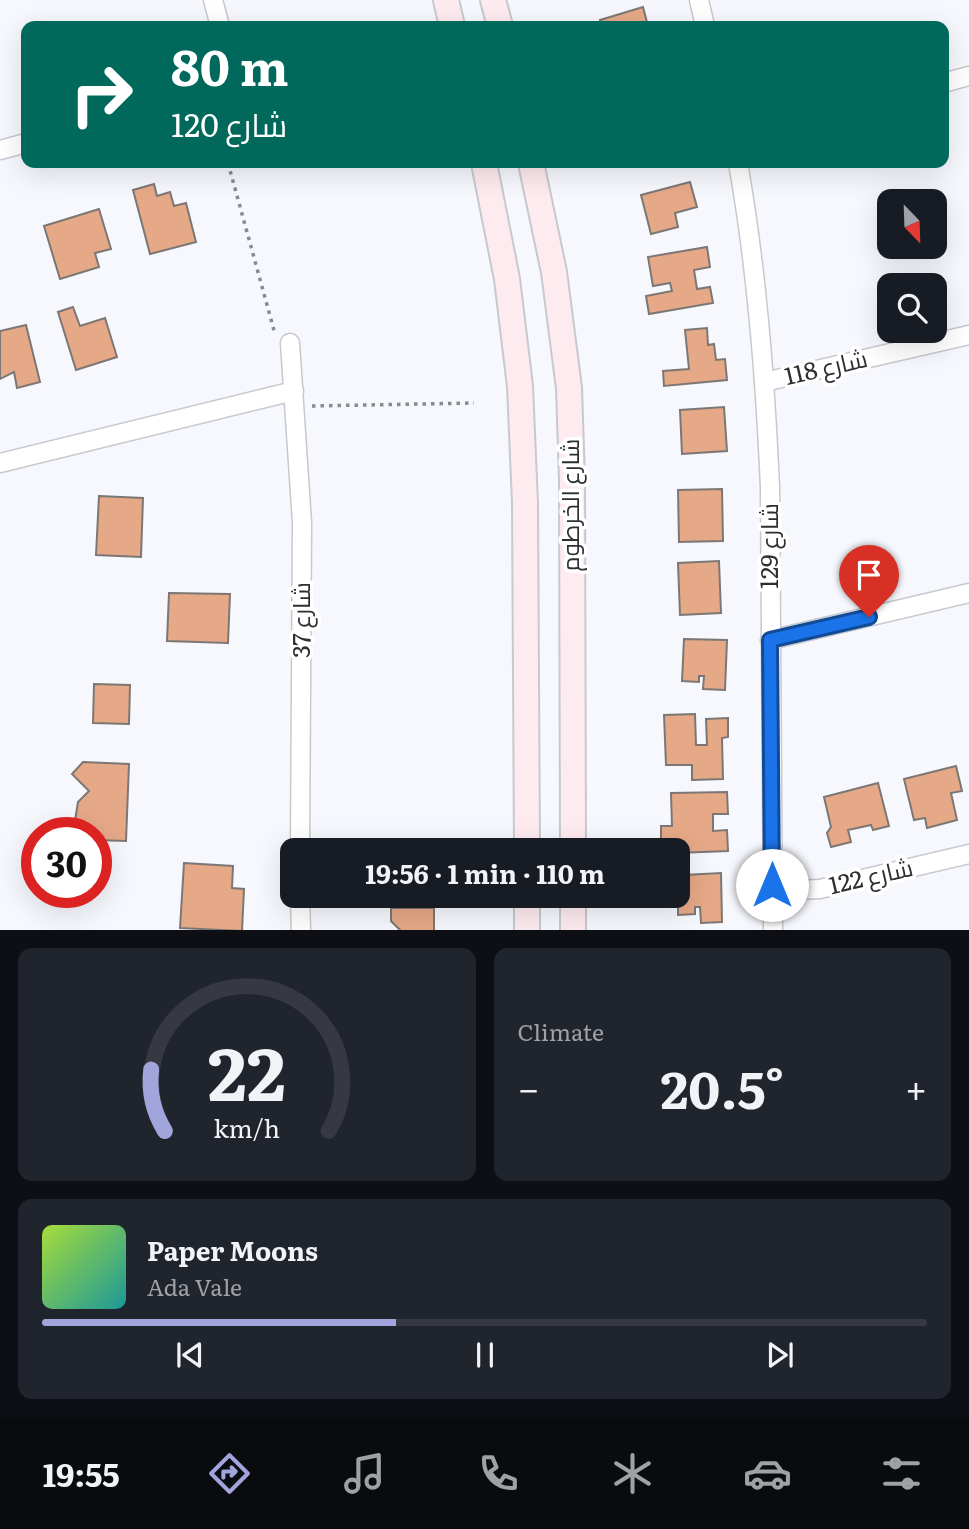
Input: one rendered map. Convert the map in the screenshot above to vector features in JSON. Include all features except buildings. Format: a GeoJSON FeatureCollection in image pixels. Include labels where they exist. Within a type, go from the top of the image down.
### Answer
{"type":"FeatureCollection","features":[{"type":"Feature","properties":{"kind":"main road"},"geometry":{"type":"LineString","coordinates":[[446,0],[451,21]]}},
{"type":"Feature","properties":{"kind":"main road"},"geometry":{"type":"LineString","coordinates":[[493,0],[498,21]]}},
{"type":"Feature","properties":{"kind":"main road","name":"شارع الخرطوم"},"geometry":{"type":"LineString","coordinates":[[485,168],[507,279],[520,386],[525,492],[527,838]]}},
{"type":"Feature","properties":{"kind":"main road","name":"شارع الخرطوم"},"geometry":{"type":"LineString","coordinates":[[532,168],[554,272],[569,388],[572,480],[573,838]]}},
{"type":"Feature","properties":{"kind":"main road"},"geometry":{"type":"LineString","coordinates":[[527,908],[527,930]]}},
{"type":"Feature","properties":{"kind":"main road"},"geometry":{"type":"LineString","coordinates":[[573,908],[573,930]]}},
{"type":"Feature","properties":{"kind":"street"},"geometry":{"type":"LineString","coordinates":[[214,0],[219,21]]}},
{"type":"Feature","properties":{"kind":"street"},"geometry":{"type":"LineString","coordinates":[[699,0],[704,21]]}},
{"type":"Feature","properties":{"kind":"street"},"geometry":{"type":"LineString","coordinates":[[949,81],[969,76]]}},
{"type":"Feature","properties":{"kind":"street"},"geometry":{"type":"LineString","coordinates":[[0,150],[21,144]]}},
{"type":"Feature","properties":{"kind":"street","name":"شارع 129"},"geometry":{"type":"LineString","coordinates":[[739,168],[753,261],[770,487],[773,930]]}},
{"type":"Feature","properties":{"kind":"street","name":"شارع 118"},"geometry":{"type":"LineString","coordinates":[[764,382],[969,335]]}},
{"type":"Feature","properties":{"kind":"street","name":"شارع 37"},"geometry":{"type":"LineString","coordinates":[[285,338],[295,398],[302,523],[300,838]]}},
{"type":"Feature","properties":{"kind":"street"},"geometry":{"type":"LineString","coordinates":[[0,463],[295,398]]}},
{"type":"Feature","properties":{"kind":"street"},"geometry":{"type":"LineString","coordinates":[[770,640],[969,593]]}},
{"type":"Feature","properties":{"kind":"street","name":"شارع 122"},"geometry":{"type":"LineString","coordinates":[[772,885],[794,890],[820,889],[969,854]]}},
{"type":"Feature","properties":{"kind":"street"},"geometry":{"type":"LineString","coordinates":[[300,908],[301,930]]}},
{"type":"Feature","properties":{"kind":"path"},"geometry":{"type":"LineString","coordinates":[[229,168],[273,334],[285,338]]}},
{"type":"Feature","properties":{"kind":"path"},"geometry":{"type":"LineString","coordinates":[[295,398],[474,402]]}},
{"type":"Feature","properties":{"kind":"route"},"geometry":{"type":"LineString","coordinates":[[772,885],[770,640],[869,617]]}}]}
